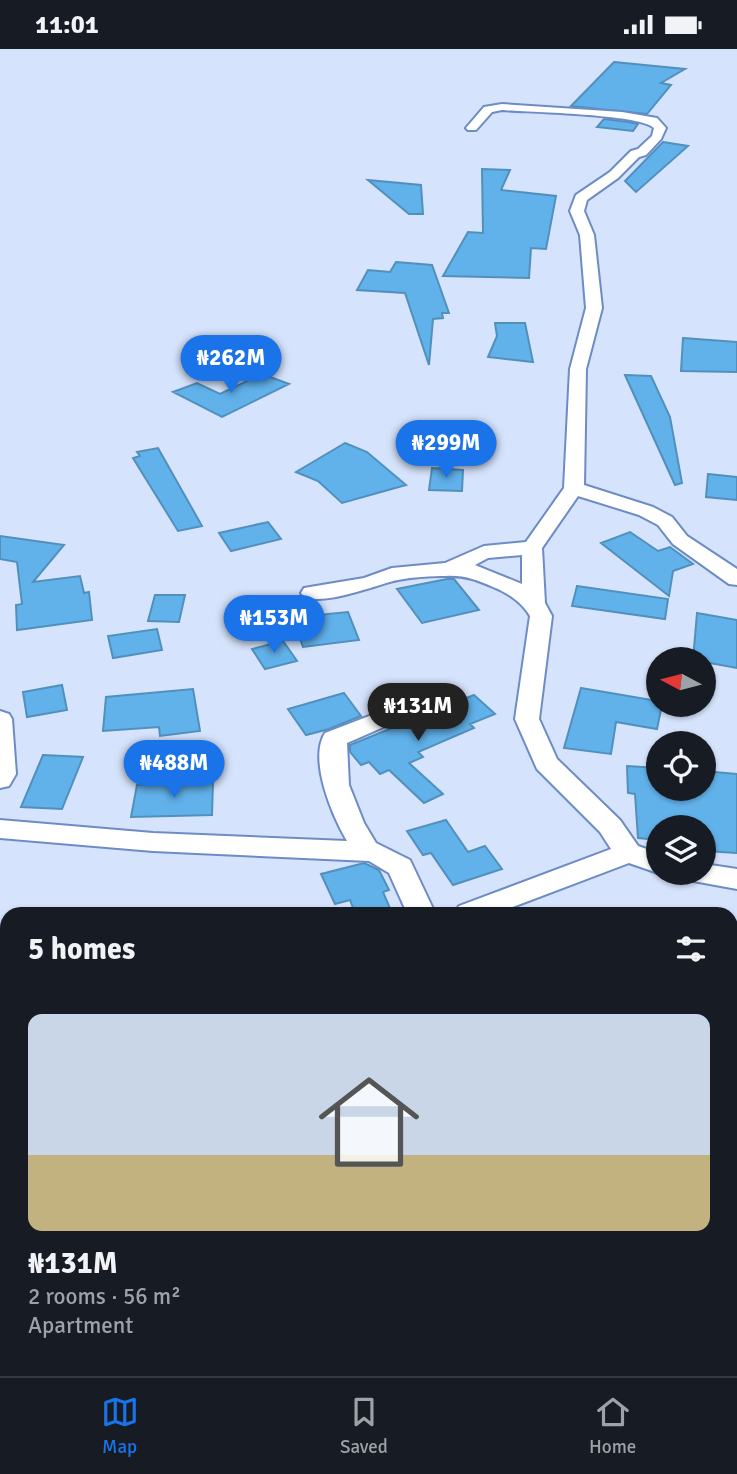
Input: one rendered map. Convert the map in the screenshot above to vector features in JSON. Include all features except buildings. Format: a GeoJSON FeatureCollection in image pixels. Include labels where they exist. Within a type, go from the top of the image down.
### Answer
{"type":"FeatureCollection","features":[{"type":"Feature","properties":{"kind":"street"},"geometry":{"type":"LineString","coordinates":[[472,128],[488,109],[502,107],[556,113],[622,115],[653,120],[660,128],[657,137],[642,152],[635,154],[614,175],[582,198],[577,211],[587,235],[594,308],[578,369],[574,488],[532,548],[534,603]]}},
{"type":"Feature","properties":{"kind":"street"},"geometry":{"type":"LineString","coordinates":[[574,488],[646,511],[665,521],[680,540],[737,579]]}},
{"type":"Feature","properties":{"kind":"street"},"geometry":{"type":"LineString","coordinates":[[449,569],[484,552],[532,548]]}},
{"type":"Feature","properties":{"kind":"street"},"geometry":{"type":"LineString","coordinates":[[312,593],[369,584],[392,574],[449,569],[474,571],[512,587],[534,603],[541,616],[527,719],[546,763],[610,826],[628,853],[646,859]]}},
{"type":"Feature","properties":{"kind":"street"},"geometry":{"type":"LineString","coordinates":[[0,719],[4,774],[0,779]]}},
{"type":"Feature","properties":{"kind":"street"},"geometry":{"type":"LineString","coordinates":[[367,850],[343,815],[333,764],[334,739],[377,721]]}},
{"type":"Feature","properties":{"kind":"street"},"geometry":{"type":"LineString","coordinates":[[0,829],[153,842],[367,850],[400,867],[418,907]]}},
{"type":"Feature","properties":{"kind":"street"},"geometry":{"type":"LineString","coordinates":[[485,907],[628,853]]}},
{"type":"Feature","properties":{"kind":"street"},"geometry":{"type":"LineString","coordinates":[[716,876],[737,879]]}}]}
